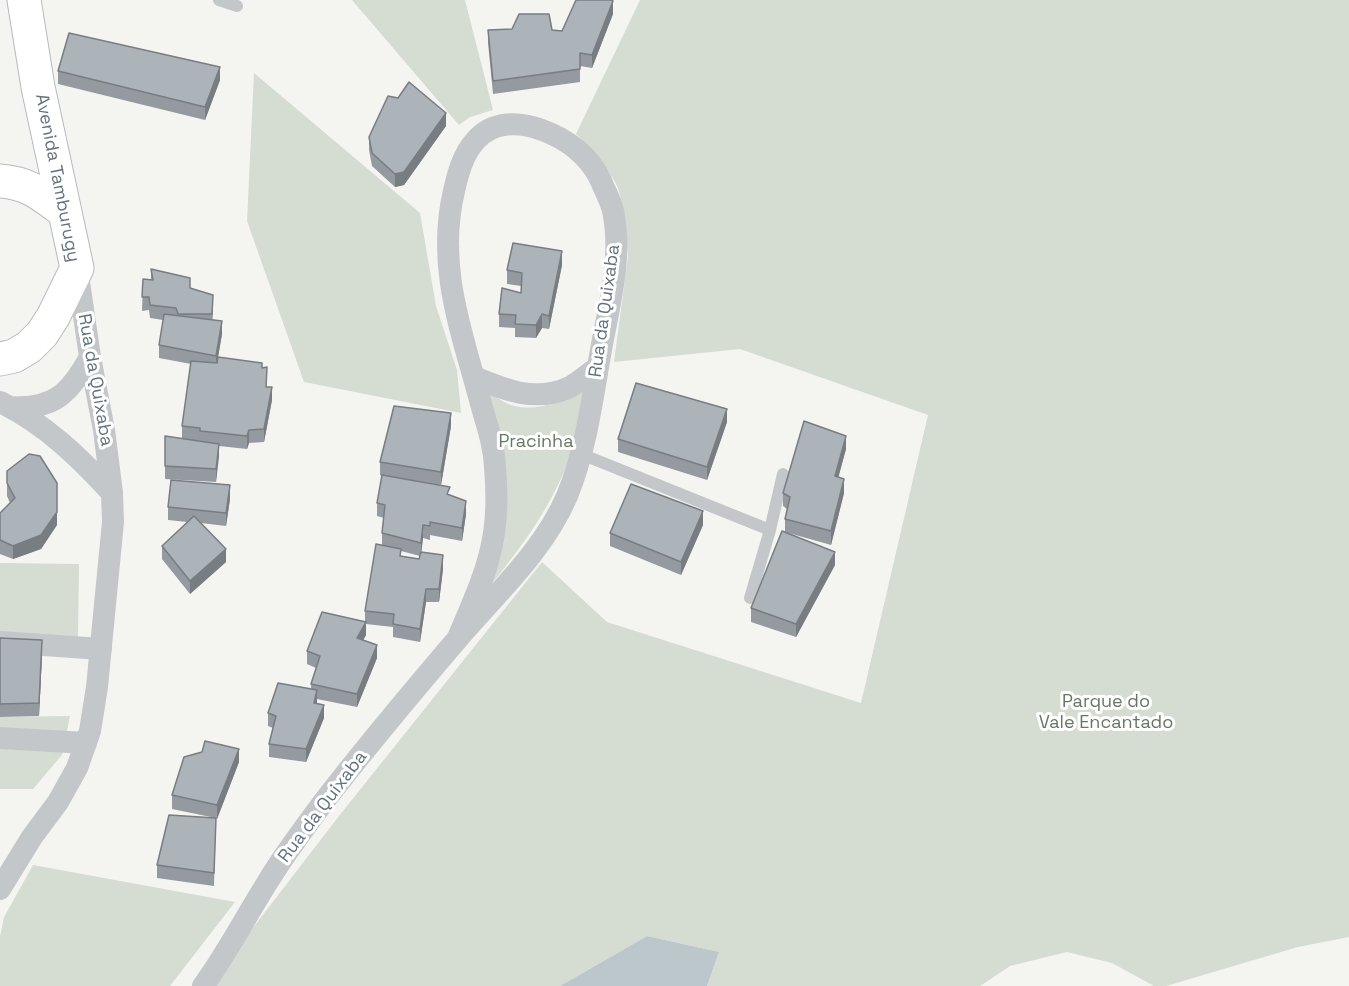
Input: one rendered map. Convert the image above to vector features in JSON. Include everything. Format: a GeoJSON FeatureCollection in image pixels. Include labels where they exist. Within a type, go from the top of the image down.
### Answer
{"type":"FeatureCollection","features":[{"type":"Feature","properties":{"kind":"main road","name":"Avenida Tamburugy"},"geometry":{"type":"LineString","coordinates":[[0,359],[14,356],[29,347],[42,334],[76,268],[38,87],[24,0]]}},
{"type":"Feature","properties":{"kind":"main road"},"geometry":{"type":"LineString","coordinates":[[0,181],[33,188],[65,212]]}},
{"type":"Feature","properties":{"kind":"street","name":"Rua da Quixaba"},"geometry":{"type":"LineString","coordinates":[[203,986],[226,955],[268,881],[321,806],[458,638],[532,554],[550,528],[567,496],[581,454],[591,410],[615,269],[616,237],[613,208],[599,175],[584,156],[561,137],[531,125],[507,124],[484,131],[468,148],[450,208],[447,242],[453,303],[474,376],[495,465],[493,538],[480,585],[458,638]]}},
{"type":"Feature","properties":{"kind":"street","name":"Rua da Quixaba"},"geometry":{"type":"LineString","coordinates":[[0,889],[32,837],[58,802],[77,768],[90,731],[97,687],[113,522],[112,493],[104,430],[76,268]]}},
{"type":"Feature","properties":{"kind":"street"},"geometry":{"type":"LineString","coordinates":[[5,404],[29,408],[44,405],[58,398],[78,379],[90,357]]}},
{"type":"Feature","properties":{"kind":"street"},"geometry":{"type":"LineString","coordinates":[[474,376],[502,389],[523,394],[548,394],[570,387],[597,368]]}},
{"type":"Feature","properties":{"kind":"street","name":"Rua da Quixaba"},"geometry":{"type":"LineString","coordinates":[[5,404],[64,443],[112,493]]}},
{"type":"Feature","properties":{"kind":"street"},"geometry":{"type":"LineString","coordinates":[[0,642],[101,649]]}},
{"type":"Feature","properties":{"kind":"street"},"geometry":{"type":"LineString","coordinates":[[0,738],[86,743]]}},
{"type":"Feature","properties":{"kind":"lane"},"geometry":{"type":"LineString","coordinates":[[219,0],[237,6]]}},
{"type":"Feature","properties":{"kind":"lane"},"geometry":{"type":"LineString","coordinates":[[581,454],[770,530]]}},
{"type":"Feature","properties":{"kind":"lane"},"geometry":{"type":"LineString","coordinates":[[750,598],[770,530],[783,474]]}},
{"type":"Feature","properties":{"kind":"green space"},"geometry":{"type":"Polygon","coordinates":[[[352,0],[465,0],[493,110],[470,117],[459,125],[352,0]]]}},
{"type":"Feature","properties":{"kind":"green space","name":"Parque do Vale Encantado"},"geometry":{"type":"Polygon","coordinates":[[[640,0],[1349,0],[1349,937],[1298,947],[1166,986],[1154,986],[1112,963],[1067,952],[1010,966],[980,986],[707,986],[719,952],[647,936],[560,986],[208,986],[339,816],[542,562],[607,622],[861,703],[928,415],[740,349],[614,362],[628,256],[623,210],[614,181],[576,134],[640,0]]]}},
{"type":"Feature","properties":{"kind":"green space"},"geometry":{"type":"Polygon","coordinates":[[[254,73],[420,213],[436,306],[457,370],[461,413],[304,382],[247,221],[254,73]]]}},
{"type":"Feature","properties":{"kind":"green space","name":"Pracinha"},"geometry":{"type":"Polygon","coordinates":[[[586,389],[571,453],[561,479],[543,513],[522,545],[487,590],[490,392],[506,403],[526,408],[558,402],[586,389]]]}},
{"type":"Feature","properties":{"kind":"green space"},"geometry":{"type":"Polygon","coordinates":[[[0,563],[79,564],[78,640],[0,641],[0,563]]]}},
{"type":"Feature","properties":{"kind":"green space"},"geometry":{"type":"Polygon","coordinates":[[[70,716],[62,755],[33,789],[0,789],[0,717],[70,716]]]}},
{"type":"Feature","properties":{"kind":"green space"},"geometry":{"type":"Polygon","coordinates":[[[33,865],[235,902],[170,986],[0,986],[0,937],[4,917],[33,865]]]}},
{"type":"Feature","properties":{"kind":"shaded area"},"geometry":{"type":"Polygon","coordinates":[[[647,936],[719,952],[707,986],[560,986],[647,936]]]}},
{"type":"Feature","properties":{"kind":"building"},"geometry":{"type":"Polygon","coordinates":[[[576,0],[613,1],[592,55],[580,53],[580,69],[493,81],[488,30],[512,29],[519,14],[549,14],[552,30],[562,31],[576,0]]]}},
{"type":"Feature","properties":{"kind":"building"},"geometry":{"type":"Polygon","coordinates":[[[69,33],[220,67],[205,107],[58,71],[69,33]]]}},
{"type":"Feature","properties":{"kind":"building"},"geometry":{"type":"Polygon","coordinates":[[[409,82],[446,113],[404,172],[395,174],[372,153],[369,137],[388,96],[398,98],[409,82]]]}},
{"type":"Feature","properties":{"kind":"building"},"geometry":{"type":"Polygon","coordinates":[[[513,243],[562,251],[549,316],[542,314],[536,325],[515,324],[516,315],[499,314],[502,288],[521,293],[522,273],[507,270],[513,243]]]}},
{"type":"Feature","properties":{"kind":"building"},"geometry":{"type":"Polygon","coordinates":[[[151,269],[190,278],[190,288],[213,295],[212,314],[178,314],[176,308],[150,305],[149,297],[142,297],[143,279],[153,280],[151,269]]]}},
{"type":"Feature","properties":{"kind":"building"},"geometry":{"type":"Polygon","coordinates":[[[164,314],[222,321],[216,356],[159,345],[164,314]]]}},
{"type":"Feature","properties":{"kind":"building"},"geometry":{"type":"Polygon","coordinates":[[[218,357],[262,363],[262,368],[267,367],[266,387],[272,387],[264,429],[249,430],[247,436],[200,431],[200,428],[182,426],[191,361],[217,363],[218,357]]]}},
{"type":"Feature","properties":{"kind":"building"},"geometry":{"type":"Polygon","coordinates":[[[636,383],[727,409],[707,467],[618,439],[636,383]]]}},
{"type":"Feature","properties":{"kind":"building"},"geometry":{"type":"Polygon","coordinates":[[[394,406],[451,413],[441,472],[380,462],[394,406]]]}},
{"type":"Feature","properties":{"kind":"building"},"geometry":{"type":"Polygon","coordinates":[[[804,421],[846,436],[835,476],[844,479],[831,531],[785,519],[790,497],[783,493],[804,421]]]}},
{"type":"Feature","properties":{"kind":"building"},"geometry":{"type":"Polygon","coordinates":[[[165,436],[219,444],[216,469],[165,466],[165,436]]]}},
{"type":"Feature","properties":{"kind":"building"},"geometry":{"type":"Polygon","coordinates":[[[29,454],[40,456],[57,483],[57,512],[41,535],[13,546],[0,540],[0,513],[15,498],[7,483],[7,471],[29,454]]]}},
{"type":"Feature","properties":{"kind":"building"},"geometry":{"type":"Polygon","coordinates":[[[382,475],[450,487],[447,494],[466,501],[462,528],[430,522],[430,526],[423,525],[421,543],[382,533],[385,505],[377,503],[382,475]]]}},
{"type":"Feature","properties":{"kind":"building"},"geometry":{"type":"Polygon","coordinates":[[[171,480],[230,485],[226,513],[168,507],[171,480]]]}},
{"type":"Feature","properties":{"kind":"building"},"geometry":{"type":"Polygon","coordinates":[[[631,484],[703,511],[681,562],[610,533],[631,484]]]}},
{"type":"Feature","properties":{"kind":"building"},"geometry":{"type":"Polygon","coordinates":[[[194,516],[226,549],[190,581],[162,546],[194,516]]]}},
{"type":"Feature","properties":{"kind":"building"},"geometry":{"type":"Polygon","coordinates":[[[782,531],[835,552],[796,624],[751,608],[782,531]]]}},
{"type":"Feature","properties":{"kind":"building"},"geometry":{"type":"Polygon","coordinates":[[[376,544],[401,549],[400,556],[419,559],[421,552],[443,555],[439,589],[426,589],[420,629],[393,624],[394,614],[365,611],[376,544]]]}},
{"type":"Feature","properties":{"kind":"building"},"geometry":{"type":"Polygon","coordinates":[[[322,612],[366,622],[357,638],[377,645],[357,694],[311,684],[320,656],[307,651],[322,612]]]}},
{"type":"Feature","properties":{"kind":"building"},"geometry":{"type":"Polygon","coordinates":[[[0,638],[42,640],[39,703],[0,704],[0,638]]]}},
{"type":"Feature","properties":{"kind":"building"},"geometry":{"type":"Polygon","coordinates":[[[278,683],[317,690],[314,703],[324,705],[306,749],[269,744],[276,716],[268,713],[278,683]]]}},
{"type":"Feature","properties":{"kind":"building"},"geometry":{"type":"Polygon","coordinates":[[[205,741],[239,749],[217,805],[172,795],[184,757],[202,752],[205,741]]]}},
{"type":"Feature","properties":{"kind":"building"},"geometry":{"type":"Polygon","coordinates":[[[169,815],[216,818],[214,873],[157,865],[169,815]]]}}]}
